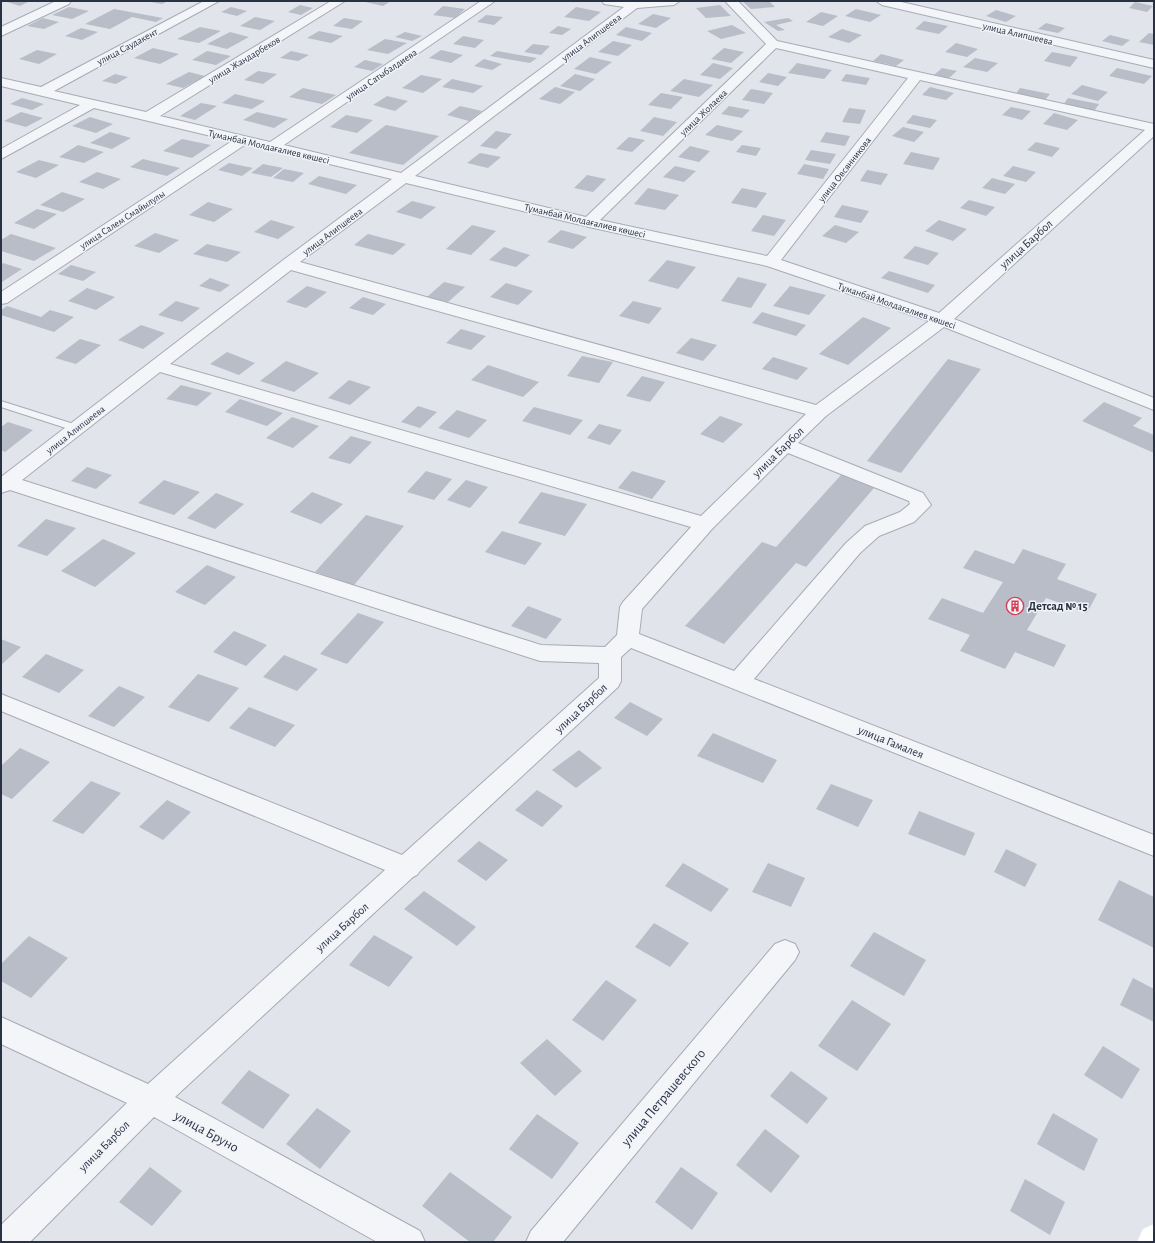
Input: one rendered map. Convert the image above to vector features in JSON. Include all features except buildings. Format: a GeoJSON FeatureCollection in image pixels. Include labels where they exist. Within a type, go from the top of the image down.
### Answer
{"type":"FeatureCollection","features":[{"type":"Feature","properties":{"kind":"street"},"geometry":{"type":"LineString","coordinates":[[1,32],[65,1]]}},
{"type":"Feature","properties":{"kind":"street","name":"улица Саудакент"},"geometry":{"type":"LineString","coordinates":[[42,92],[213,1]]}},
{"type":"Feature","properties":{"kind":"street","name":"улица Жандарбеков"},"geometry":{"type":"LineString","coordinates":[[148,117],[339,1]]}},
{"type":"Feature","properties":{"kind":"street","name":"улица Сатыбалдиева"},"geometry":{"type":"LineString","coordinates":[[273,146],[489,1]]}},
{"type":"Feature","properties":{"kind":"street"},"geometry":{"type":"LineString","coordinates":[[608,1],[634,5]]}},
{"type":"Feature","properties":{"kind":"street","name":"улица Алипшеева"},"geometry":{"type":"LineString","coordinates":[[4,484],[288,264],[634,5],[674,1]]}},
{"type":"Feature","properties":{"kind":"street"},"geometry":{"type":"LineString","coordinates":[[731,1],[773,44],[1154,129]]}},
{"type":"Feature","properties":{"kind":"street","name":"улица Алипшеева"},"geometry":{"type":"LineString","coordinates":[[882,1],[1154,64]]}},
{"type":"Feature","properties":{"kind":"street","name":"улица Жолаева"},"geometry":{"type":"LineString","coordinates":[[589,222],[773,44]]}},
{"type":"Feature","properties":{"kind":"street","name":"улица Овсянникова"},"geometry":{"type":"LineString","coordinates":[[771,262],[917,75]]}},
{"type":"Feature","properties":{"kind":"street","name":"Тұманбай Молдағалиев көшесі"},"geometry":{"type":"LineString","coordinates":[[1,82],[589,222],[771,262],[942,320],[1154,404]]}},
{"type":"Feature","properties":{"kind":"street"},"geometry":{"type":"LineString","coordinates":[[1,155],[92,104]]}},
{"type":"Feature","properties":{"kind":"street","name":"улица Барбол"},"geometry":{"type":"LineString","coordinates":[[628,638],[631,608],[705,524],[819,412],[942,320],[1154,129]]}},
{"type":"Feature","properties":{"kind":"street","name":"улица Салем Смайылулы"},"geometry":{"type":"LineString","coordinates":[[1,298],[243,140]]}},
{"type":"Feature","properties":{"kind":"street"},"geometry":{"type":"LineString","coordinates":[[288,264],[819,412]]}},
{"type":"Feature","properties":{"kind":"street"},"geometry":{"type":"LineString","coordinates":[[158,366],[705,524]]}},
{"type":"Feature","properties":{"kind":"street"},"geometry":{"type":"LineString","coordinates":[[738,682],[853,548],[872,531],[907,517],[921,506],[916,498],[785,445]]}},
{"type":"Feature","properties":{"kind":"street"},"geometry":{"type":"LineString","coordinates":[[4,484],[540,653],[610,655],[628,638]]}},
{"type":"Feature","properties":{"kind":"street","name":"улица Гамалея"},"geometry":{"type":"LineString","coordinates":[[628,638],[1154,846]]}},
{"type":"Feature","properties":{"kind":"street","name":"улица Барбол"},"geometry":{"type":"LineString","coordinates":[[7,1242],[151,1100],[408,868],[610,681],[610,655]]}},
{"type":"Feature","properties":{"kind":"street"},"geometry":{"type":"LineString","coordinates":[[1,702],[408,868]]}},
{"type":"Feature","properties":{"kind":"street","name":"улица Петрашевского"},"geometry":{"type":"LineString","coordinates":[[542,1242],[785,952]]}},
{"type":"Feature","properties":{"kind":"street","name":"улица Бруно"},"geometry":{"type":"LineString","coordinates":[[1,1030],[151,1100],[409,1242]]}},
{"type":"Feature","properties":{"kind":"lane"},"geometry":{"type":"LineString","coordinates":[[1,404],[76,428]]}},
{"type":"Feature","properties":{"kind":"place","name":"Детсад № 15"},"geometry":{"type":"Point","coordinates":[1015,606]}}]}
